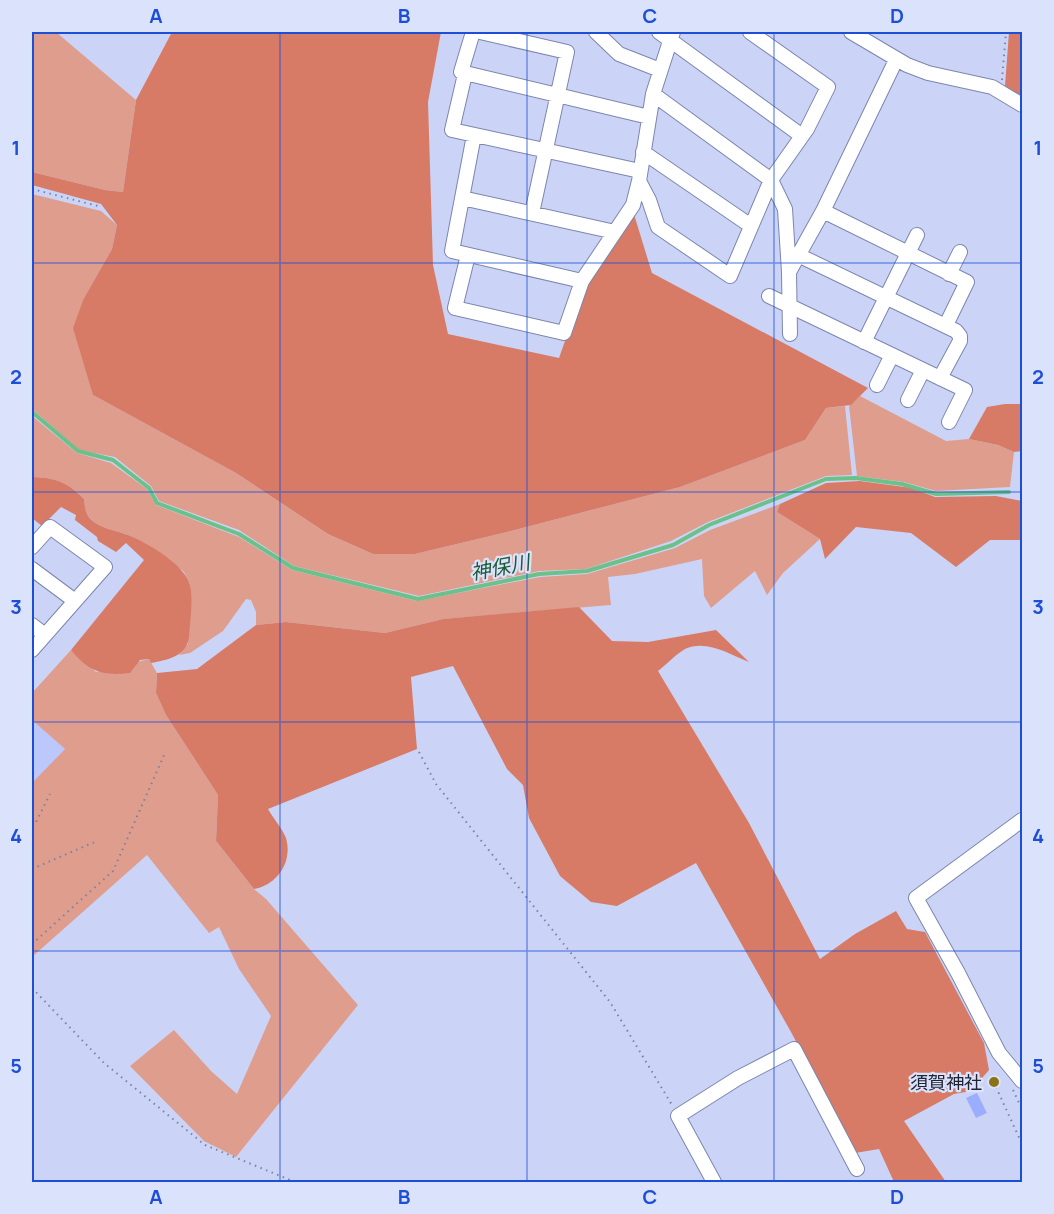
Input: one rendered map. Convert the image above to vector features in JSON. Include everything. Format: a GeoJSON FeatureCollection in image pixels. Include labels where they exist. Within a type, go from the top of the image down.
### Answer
{"type":"FeatureCollection","features":[{"type":"Feature","properties":{"kind":"street"},"geometry":{"type":"LineString","coordinates":[[472,32],[460,72],[649,117]]}},
{"type":"Feature","properties":{"kind":"street"},"geometry":{"type":"LineString","coordinates":[[480,32],[567,52],[532,213]]}},
{"type":"Feature","properties":{"kind":"street"},"geometry":{"type":"LineString","coordinates":[[596,32],[619,54],[660,70]]}},
{"type":"Feature","properties":{"kind":"street"},"geometry":{"type":"LineString","coordinates":[[639,176],[658,227],[730,276],[771,180],[802,136],[828,87],[750,32]]}},
{"type":"Feature","properties":{"kind":"street"},"geometry":{"type":"LineString","coordinates":[[851,32],[896,60],[928,73],[982,84],[1023,105]]}},
{"type":"Feature","properties":{"kind":"street"},"geometry":{"type":"LineString","coordinates":[[468,255],[455,308],[564,333],[582,280],[633,205],[652,94],[660,70],[667,34],[802,136]]}},
{"type":"Feature","properties":{"kind":"street"},"geometry":{"type":"LineString","coordinates":[[789,272],[823,211],[896,60]]}},
{"type":"Feature","properties":{"kind":"street"},"geometry":{"type":"LineString","coordinates":[[465,74],[452,130],[546,150],[639,176]]}},
{"type":"Feature","properties":{"kind":"street"},"geometry":{"type":"LineString","coordinates":[[652,94],[771,180],[785,209],[790,334]]}},
{"type":"Feature","properties":{"kind":"street"},"geometry":{"type":"LineString","coordinates":[[474,135],[452,252],[582,280]]}},
{"type":"Feature","properties":{"kind":"street"},"geometry":{"type":"LineString","coordinates":[[643,152],[751,226]]}},
{"type":"Feature","properties":{"kind":"street"},"geometry":{"type":"LineString","coordinates":[[462,198],[615,232]]}},
{"type":"Feature","properties":{"kind":"street"},"geometry":{"type":"LineString","coordinates":[[823,211],[967,282],[946,325]]}},
{"type":"Feature","properties":{"kind":"street"},"geometry":{"type":"LineString","coordinates":[[864,342],[917,235]]}},
{"type":"Feature","properties":{"kind":"street"},"geometry":{"type":"LineString","coordinates":[[949,274],[960,252]]}},
{"type":"Feature","properties":{"kind":"street"},"geometry":{"type":"LineString","coordinates":[[798,255],[956,331],[960,336],[960,341],[940,378]]}},
{"type":"Feature","properties":{"kind":"street"},"geometry":{"type":"LineString","coordinates":[[769,296],[965,390],[949,422]]}},
{"type":"Feature","properties":{"kind":"street"},"geometry":{"type":"LineString","coordinates":[[877,385],[892,355]]}},
{"type":"Feature","properties":{"kind":"street"},"geometry":{"type":"LineString","coordinates":[[908,400],[923,370]]}},
{"type":"Feature","properties":{"kind":"street"},"geometry":{"type":"LineString","coordinates":[[32,547],[50,527],[105,567],[32,651]]}},
{"type":"Feature","properties":{"kind":"street"},"geometry":{"type":"LineString","coordinates":[[32,569],[75,601]]}},
{"type":"Feature","properties":{"kind":"street"},"geometry":{"type":"LineString","coordinates":[[32,625],[45,635]]}},
{"type":"Feature","properties":{"kind":"street"},"geometry":{"type":"LineString","coordinates":[[1018,1085],[916,898],[1023,820]]}},
{"type":"Feature","properties":{"kind":"street"},"geometry":{"type":"LineString","coordinates":[[714,1182],[678,1116],[738,1078],[794,1049],[857,1169]]}},
{"type":"Feature","properties":{"kind":"path"},"geometry":{"type":"LineString","coordinates":[[1001,92],[1006,32]]}},
{"type":"Feature","properties":{"kind":"path"},"geometry":{"type":"LineString","coordinates":[[32,189],[98,206]]}},
{"type":"Feature","properties":{"kind":"path"},"geometry":{"type":"LineString","coordinates":[[420,752],[435,784],[610,1002],[678,1116]]}},
{"type":"Feature","properties":{"kind":"path"},"geometry":{"type":"LineString","coordinates":[[32,944],[113,871],[165,753]]}},
{"type":"Feature","properties":{"kind":"path"},"geometry":{"type":"LineString","coordinates":[[32,826],[50,794]]}},
{"type":"Feature","properties":{"kind":"path"},"geometry":{"type":"LineString","coordinates":[[32,869],[97,842]]}},
{"type":"Feature","properties":{"kind":"path"},"geometry":{"type":"LineString","coordinates":[[32,988],[104,1063],[205,1145],[295,1182]]}},
{"type":"Feature","properties":{"kind":"path"},"geometry":{"type":"LineString","coordinates":[[1018,1085],[1023,1109]]}},
{"type":"Feature","properties":{"kind":"path"},"geometry":{"type":"LineString","coordinates":[[996,1088],[1023,1144]]}},
{"type":"Feature","properties":{"kind":"shaded area"},"geometry":{"type":"Polygon","coordinates":[[[32,32],[56,32],[136,100],[123,192],[105,190],[32,172],[32,32]]]}},
{"type":"Feature","properties":{"kind":"shaded area"},"geometry":{"type":"Polygon","coordinates":[[[172,32],[441,32],[428,102],[433,265],[448,334],[559,358],[588,276],[633,211],[652,273],[868,388],[851,405],[826,408],[805,440],[680,487],[415,554],[373,554],[328,534],[236,473],[93,395],[73,328],[84,298],[112,249],[117,225],[101,204],[32,185],[32,172],[105,190],[123,192],[136,100],[172,32]]]}},
{"type":"Feature","properties":{"kind":"shaded area"},"geometry":{"type":"Polygon","coordinates":[[[1009,32],[1022,32],[1022,99],[1005,86],[1009,32]]]}},
{"type":"Feature","properties":{"kind":"shaded area"},"geometry":{"type":"Polygon","coordinates":[[[32,194],[101,211],[117,225],[112,249],[84,298],[93,395],[236,473],[328,534],[373,554],[415,554],[680,487],[805,440],[826,408],[845,406],[852,475],[826,476],[708,522],[671,541],[586,569],[539,571],[419,596],[294,566],[239,530],[159,501],[151,486],[115,457],[79,450],[32,409],[32,194]]]}},
{"type":"Feature","properties":{"kind":"shaded area"},"geometry":{"type":"Polygon","coordinates":[[[860,396],[946,441],[969,439],[998,445],[1014,452],[1010,487],[936,491],[904,482],[857,476],[849,406],[860,396]]]}},
{"type":"Feature","properties":{"kind":"shaded area"},"geometry":{"type":"Polygon","coordinates":[[[1022,404],[1022,451],[1014,452],[998,445],[969,439],[987,407],[1022,404]]]}},
{"type":"Feature","properties":{"kind":"shaded area"},"geometry":{"type":"Polygon","coordinates":[[[32,416],[77,453],[111,463],[147,489],[156,505],[239,537],[292,570],[417,601],[540,577],[587,574],[675,548],[710,530],[780,504],[777,512],[820,539],[783,573],[767,595],[755,571],[711,608],[704,596],[702,559],[635,574],[608,577],[611,605],[443,619],[385,633],[286,622],[256,625],[256,612],[251,600],[246,599],[223,631],[190,653],[179,655],[188,644],[190,584],[184,572],[169,559],[126,534],[99,527],[86,514],[84,499],[66,484],[48,478],[32,477],[32,416]]]}},
{"type":"Feature","properties":{"kind":"shaded area"},"geometry":{"type":"Polygon","coordinates":[[[32,477],[48,478],[66,484],[84,499],[87,514],[92,521],[144,543],[179,567],[189,582],[191,601],[189,637],[181,653],[151,663],[149,659],[140,660],[130,673],[112,674],[90,668],[71,650],[144,560],[126,543],[116,552],[98,541],[97,537],[75,520],[76,515],[61,507],[42,526],[32,518],[32,477]]]}},
{"type":"Feature","properties":{"kind":"shaded area"},"geometry":{"type":"Polygon","coordinates":[[[860,481],[912,488],[935,497],[996,496],[1022,501],[1022,540],[990,540],[956,567],[911,533],[856,527],[825,559],[820,539],[777,512],[780,504],[826,483],[860,481]]]}},
{"type":"Feature","properties":{"kind":"shaded area"},"geometry":{"type":"Polygon","coordinates":[[[579,607],[612,641],[648,642],[716,630],[749,662],[717,649],[693,646],[682,651],[658,671],[749,823],[820,959],[855,934],[896,911],[907,929],[925,932],[984,1043],[989,1070],[971,1091],[954,1094],[904,1121],[946,1182],[894,1182],[879,1149],[855,1153],[791,1032],[696,863],[617,906],[591,902],[560,876],[529,818],[523,785],[507,769],[453,666],[411,677],[417,749],[268,809],[284,834],[288,847],[285,864],[270,883],[254,889],[216,841],[218,795],[166,715],[156,693],[157,673],[197,669],[256,625],[286,622],[385,633],[443,619],[579,607]]]}},
{"type":"Feature","properties":{"kind":"shaded area"},"geometry":{"type":"Polygon","coordinates":[[[71,650],[96,672],[149,659],[157,673],[156,693],[166,715],[218,795],[216,841],[254,889],[266,899],[358,1005],[236,1157],[204,1141],[130,1066],[174,1030],[211,1071],[237,1094],[271,1016],[239,969],[219,927],[209,933],[147,855],[32,957],[32,783],[65,749],[32,720],[32,693],[71,650]]]}},
{"type":"Feature","properties":{"kind":"shaded area"},"geometry":{"type":"Polygon","coordinates":[[[32,720],[65,749],[32,783],[32,720]]]}},
{"type":"Feature","properties":{"kind":"building"},"geometry":{"type":"Polygon","coordinates":[[[977,1093],[987,1113],[976,1118],[966,1098],[977,1093]]]}},
{"type":"Feature","properties":{"kind":"waterway","name":"神保川"},"geometry":{"type":"LineString","coordinates":[[32,412],[78,451],[113,460],[149,488],[157,503],[239,534],[293,568],[418,599],[539,574],[587,571],[673,545],[709,525],[826,479],[856,478],[902,484],[936,494],[1009,492]]}},
{"type":"Feature","properties":{"kind":"place","name":"須賀神社"},"geometry":{"type":"Point","coordinates":[994,1082]}}]}
